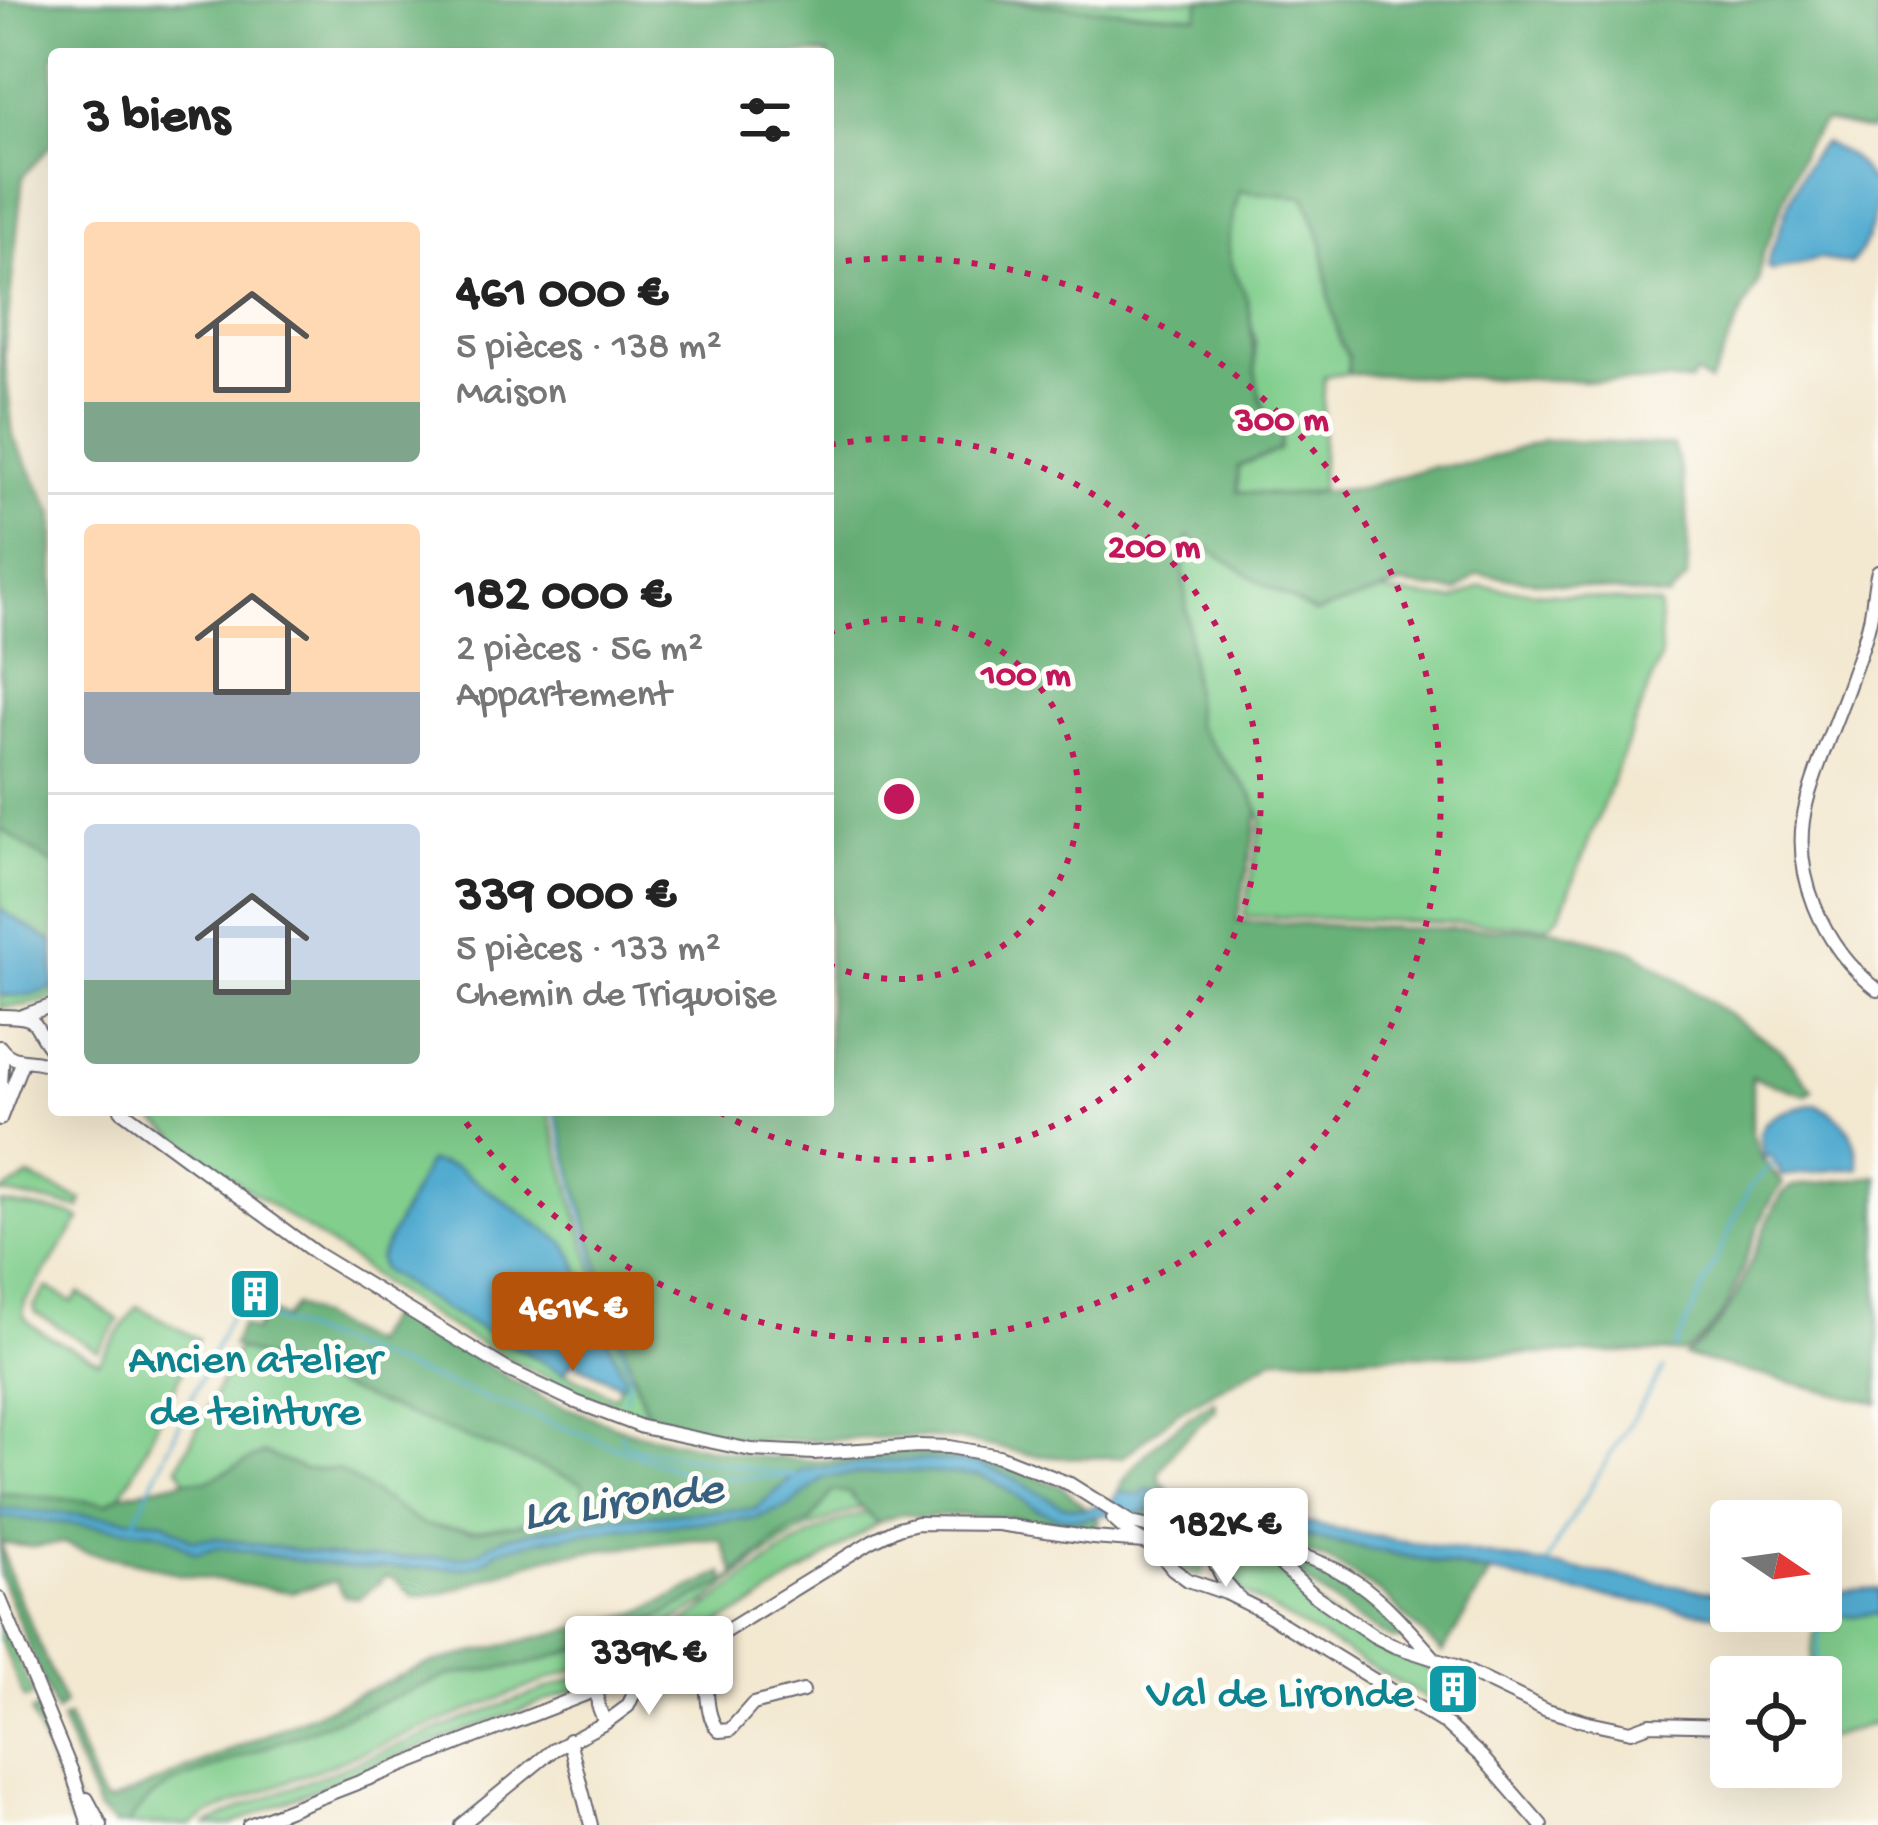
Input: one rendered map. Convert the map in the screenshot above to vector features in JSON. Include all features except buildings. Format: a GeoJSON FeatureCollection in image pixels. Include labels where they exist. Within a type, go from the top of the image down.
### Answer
{"type":"FeatureCollection","features":[{"type":"Feature","properties":{"kind":"street"},"geometry":{"type":"LineString","coordinates":[[1878,572],[1866,654],[1807,802],[1803,842],[1810,895],[1832,941],[1878,990]]}},
{"type":"Feature","properties":{"kind":"street"},"geometry":{"type":"LineString","coordinates":[[0,1028],[9,1018],[48,1008]]}},
{"type":"Feature","properties":{"kind":"street"},"geometry":{"type":"LineString","coordinates":[[0,1016],[34,1021],[48,1043]]}},
{"type":"Feature","properties":{"kind":"street"},"geometry":{"type":"LineString","coordinates":[[0,1119],[26,1059],[38,1050],[48,1020]]}},
{"type":"Feature","properties":{"kind":"street"},"geometry":{"type":"LineString","coordinates":[[2,1050],[10,1058],[48,1064]]}},
{"type":"Feature","properties":{"kind":"street"},"geometry":{"type":"LineString","coordinates":[[0,1101],[2,1050]]}},
{"type":"Feature","properties":{"kind":"street"},"geometry":{"type":"LineString","coordinates":[[129,1116],[317,1254],[508,1370],[608,1415],[687,1438],[752,1450],[814,1453],[919,1446],[976,1450],[1070,1484],[1118,1521],[1148,1535],[1173,1569],[1240,1598],[1447,1725],[1541,1825]]}},
{"type":"Feature","properties":{"kind":"street"},"geometry":{"type":"LineString","coordinates":[[1093,1538],[1118,1521]]}},
{"type":"Feature","properties":{"kind":"street"},"geometry":{"type":"LineString","coordinates":[[250,1825],[644,1674],[700,1647],[898,1528],[936,1522],[1093,1538],[1174,1533],[1247,1541],[1317,1559],[1358,1582],[1404,1622],[1437,1661]]}},
{"type":"Feature","properties":{"kind":"street"},"geometry":{"type":"LineString","coordinates":[[1166,1561],[1163,1544],[1174,1533]]}},
{"type":"Feature","properties":{"kind":"street"},"geometry":{"type":"LineString","coordinates":[[1196,1537],[1240,1598]]}},
{"type":"Feature","properties":{"kind":"street"},"geometry":{"type":"LineString","coordinates":[[1194,1582],[1208,1575],[1211,1556],[1226,1540]]}},
{"type":"Feature","properties":{"kind":"street"},"geometry":{"type":"LineString","coordinates":[[1260,1546],[1314,1595],[1383,1641],[1456,1666],[1547,1710],[1631,1731],[1650,1724],[1710,1725]]}},
{"type":"Feature","properties":{"kind":"street"},"geometry":{"type":"LineString","coordinates":[[0,1599],[72,1772],[88,1825]]}},
{"type":"Feature","properties":{"kind":"street"},"geometry":{"type":"LineString","coordinates":[[700,1647],[706,1661],[711,1723],[719,1731],[730,1730],[753,1704],[803,1690]]}},
{"type":"Feature","properties":{"kind":"street"},"geometry":{"type":"LineString","coordinates":[[461,1825],[553,1750],[628,1706],[644,1674]]}},
{"type":"Feature","properties":{"kind":"street"},"geometry":{"type":"LineString","coordinates":[[597,1691],[605,1723]]}},
{"type":"Feature","properties":{"kind":"street"},"geometry":{"type":"LineString","coordinates":[[569,1740],[591,1825]]}},
{"type":"Feature","properties":{"kind":"street"},"geometry":{"type":"LineString","coordinates":[[72,1772],[101,1825]]}},
{"type":"Feature","properties":{"kind":"green space"},"geometry":{"type":"Polygon","coordinates":[[[0,0],[983,0],[1197,16],[1200,0],[1878,0],[1878,117],[1870,131],[1825,122],[1805,146],[1762,256],[1758,284],[1710,383],[1695,374],[1691,381],[1627,382],[1348,374],[1348,356],[1329,296],[1322,240],[1305,197],[1239,191],[1230,254],[1247,300],[1259,390],[1271,421],[1282,434],[1279,450],[1238,466],[1238,492],[1285,495],[1362,488],[1430,467],[1474,463],[1544,440],[1673,446],[1685,495],[1688,562],[1687,579],[1667,598],[1477,574],[1457,592],[1401,585],[1315,613],[1189,536],[1182,553],[1196,726],[1259,810],[1237,921],[1552,929],[1636,952],[1781,1050],[1813,1089],[1806,1095],[1752,1077],[1752,1134],[1761,1158],[1783,1183],[1769,1204],[1720,1317],[1684,1352],[1276,1357],[1178,1412],[1123,1457],[1047,1457],[932,1438],[756,1440],[685,1431],[649,1419],[609,1302],[557,1116],[834,1116],[834,48],[48,48],[48,149],[23,176],[4,354],[13,437],[48,503],[48,862],[0,828],[0,0]]]}},
{"type":"Feature","properties":{"kind":"green space"},"geometry":{"type":"Polygon","coordinates":[[[983,0],[1200,0],[1197,16],[983,0]]]}},
{"type":"Feature","properties":{"kind":"green space"},"geometry":{"type":"Polygon","coordinates":[[[1239,191],[1304,197],[1322,240],[1329,296],[1348,356],[1348,374],[1324,376],[1321,490],[1285,495],[1238,492],[1238,466],[1279,450],[1255,381],[1255,341],[1245,294],[1230,262],[1228,240],[1239,191]]]}},
{"type":"Feature","properties":{"kind":"green space"},"geometry":{"type":"Polygon","coordinates":[[[1188,535],[1315,613],[1381,592],[1454,600],[1481,586],[1659,605],[1661,656],[1560,915],[1548,926],[1244,916],[1262,819],[1252,795],[1196,726],[1182,553],[1188,535]]]}},
{"type":"Feature","properties":{"kind":"green space"},"geometry":{"type":"Polygon","coordinates":[[[0,820],[48,855],[48,999],[0,1008],[0,820]]]}},
{"type":"Feature","properties":{"kind":"green space"},"geometry":{"type":"Polygon","coordinates":[[[150,1116],[550,1116],[588,1252],[628,1374],[631,1371],[649,1419],[544,1376],[477,1342],[380,1282],[150,1116]],[[572,1362],[565,1373],[615,1397],[620,1385],[572,1362]]]}},
{"type":"Feature","properties":{"kind":"green space"},"geometry":{"type":"Polygon","coordinates":[[[1878,1176],[1878,1404],[1685,1356],[1721,1321],[1783,1193],[1793,1186],[1878,1176]]]}},
{"type":"Feature","properties":{"kind":"green space"},"geometry":{"type":"Polygon","coordinates":[[[29,1177],[82,1200],[80,1208],[0,1193],[29,1177]]]}},
{"type":"Feature","properties":{"kind":"green space"},"geometry":{"type":"Polygon","coordinates":[[[0,1203],[80,1219],[25,1302],[24,1316],[42,1332],[99,1361],[137,1306],[198,1339],[132,1476],[120,1495],[107,1503],[0,1493],[0,1203]]]}},
{"type":"Feature","properties":{"kind":"green space"},"geometry":{"type":"Polygon","coordinates":[[[47,1287],[72,1302],[79,1293],[119,1320],[98,1351],[36,1313],[34,1306],[47,1287]]]}},
{"type":"Feature","properties":{"kind":"green space"},"geometry":{"type":"Polygon","coordinates":[[[295,1305],[369,1344],[392,1309],[548,1401],[632,1432],[748,1456],[820,1461],[905,1452],[974,1457],[1063,1487],[1099,1521],[1097,1527],[1088,1528],[1004,1517],[919,1518],[904,1513],[877,1523],[849,1493],[833,1491],[810,1522],[790,1531],[735,1573],[721,1540],[694,1539],[550,1556],[444,1593],[413,1597],[386,1576],[359,1598],[344,1596],[336,1581],[291,1592],[177,1574],[64,1543],[31,1547],[1,1543],[64,1704],[56,1712],[0,1575],[0,1493],[107,1503],[120,1495],[186,1480],[207,1481],[264,1453],[303,1469],[338,1470],[423,1525],[473,1531],[589,1513],[582,1483],[232,1346],[241,1325],[255,1331],[266,1309],[284,1319],[295,1305]]]}},
{"type":"Feature","properties":{"kind":"green space"},"geometry":{"type":"Polygon","coordinates":[[[246,1332],[590,1477],[590,1513],[473,1531],[423,1525],[322,1488],[186,1480],[178,1467],[246,1332]]]}},
{"type":"Feature","properties":{"kind":"green space"},"geometry":{"type":"Polygon","coordinates":[[[1214,1401],[1216,1409],[1176,1447],[1159,1473],[1169,1490],[1122,1511],[1112,1502],[1150,1450],[1214,1401]]]}},
{"type":"Feature","properties":{"kind":"green space"},"geometry":{"type":"Polygon","coordinates":[[[832,1491],[849,1493],[861,1507],[802,1531],[705,1603],[624,1650],[253,1795],[192,1825],[128,1825],[137,1811],[174,1783],[450,1675],[526,1665],[626,1634],[726,1582],[790,1531],[810,1522],[832,1491]]]}},
{"type":"Feature","properties":{"kind":"green space"},"geometry":{"type":"Polygon","coordinates":[[[1170,1509],[1490,1574],[1442,1653],[1382,1594],[1329,1560],[1129,1521],[1139,1512],[1170,1509]]]}},
{"type":"Feature","properties":{"kind":"green space"},"geometry":{"type":"Polygon","coordinates":[[[867,1512],[877,1523],[756,1604],[637,1667],[357,1771],[231,1825],[205,1825],[626,1655],[675,1629],[807,1537],[867,1512]]]}},
{"type":"Feature","properties":{"kind":"green space"},"geometry":{"type":"Polygon","coordinates":[[[1175,1537],[1193,1544],[1205,1558],[1202,1574],[1191,1573],[1177,1562],[1168,1547],[1175,1537]]]}},
{"type":"Feature","properties":{"kind":"green space"},"geometry":{"type":"Polygon","coordinates":[[[1229,1547],[1260,1553],[1340,1624],[1443,1678],[1427,1699],[1233,1587],[1222,1562],[1229,1547]]]}},
{"type":"Feature","properties":{"kind":"green space"},"geometry":{"type":"Polygon","coordinates":[[[1308,1563],[1360,1591],[1405,1631],[1404,1640],[1392,1639],[1353,1617],[1300,1577],[1299,1571],[1308,1563]]]}},
{"type":"Feature","properties":{"kind":"green space"},"geometry":{"type":"Polygon","coordinates":[[[723,1573],[726,1582],[626,1634],[526,1665],[450,1675],[174,1783],[137,1811],[128,1825],[115,1825],[99,1811],[61,1720],[68,1717],[98,1792],[104,1802],[111,1802],[428,1664],[638,1613],[723,1573]]]}},
{"type":"Feature","properties":{"kind":"green space"},"geometry":{"type":"Polygon","coordinates":[[[1878,1614],[1878,1722],[1842,1734],[1842,1656],[1812,1656],[1814,1632],[1842,1632],[1842,1615],[1878,1614]]]}},
{"type":"Feature","properties":{"kind":"green space"},"geometry":{"type":"Polygon","coordinates":[[[0,1616],[33,1696],[25,1699],[0,1638],[0,1616]]]}},
{"type":"Feature","properties":{"kind":"green space"},"geometry":{"type":"Polygon","coordinates":[[[40,1709],[82,1825],[72,1825],[31,1712],[40,1709]]]}},
{"type":"Feature","properties":{"kind":"water"},"geometry":{"type":"Polygon","coordinates":[[[1824,143],[1849,157],[1867,178],[1878,183],[1867,237],[1850,264],[1820,259],[1772,271],[1767,268],[1769,257],[1792,195],[1824,143]]]}},
{"type":"Feature","properties":{"kind":"water"},"geometry":{"type":"Polygon","coordinates":[[[0,909],[48,939],[48,989],[0,995],[0,909]]]}},
{"type":"Feature","properties":{"kind":"water"},"geometry":{"type":"Polygon","coordinates":[[[1815,1104],[1848,1128],[1859,1167],[1782,1176],[1772,1157],[1764,1157],[1762,1128],[1782,1113],[1815,1104]]]}},
{"type":"Feature","properties":{"kind":"water"},"geometry":{"type":"Polygon","coordinates":[[[428,1162],[455,1167],[565,1243],[625,1379],[622,1385],[572,1362],[564,1373],[439,1307],[382,1270],[379,1259],[428,1162]]]}},
{"type":"Feature","properties":{"kind":"water"},"geometry":{"type":"Polygon","coordinates":[[[888,1461],[979,1464],[1063,1506],[1083,1509],[1111,1503],[1118,1492],[1141,1495],[1146,1489],[1360,1534],[1710,1592],[1710,1614],[1540,1586],[1170,1509],[1132,1516],[1123,1512],[1057,1517],[979,1475],[893,1471],[825,1477],[791,1505],[757,1518],[544,1539],[499,1550],[483,1563],[465,1568],[348,1568],[220,1547],[196,1553],[157,1532],[0,1517],[0,1509],[163,1521],[192,1540],[215,1538],[352,1559],[463,1557],[506,1537],[610,1517],[755,1509],[802,1470],[888,1461]]]}},
{"type":"Feature","properties":{"kind":"water"},"geometry":{"type":"Polygon","coordinates":[[[1878,1589],[1878,1614],[1842,1615],[1842,1592],[1878,1589]]]}},
{"type":"Feature","properties":{"kind":"waterway"},"geometry":{"type":"LineString","coordinates":[[556,1116],[628,1368],[625,1398]]}},
{"type":"Feature","properties":{"kind":"waterway"},"geometry":{"type":"LineString","coordinates":[[1675,1349],[1749,1188],[1777,1159]]}},
{"type":"Feature","properties":{"kind":"waterway"},"geometry":{"type":"LineString","coordinates":[[135,1520],[233,1309]]}},
{"type":"Feature","properties":{"kind":"waterway","name":"La Lironde"},"geometry":{"type":"LineString","coordinates":[[260,1315],[700,1478],[795,1477]]}},
{"type":"Feature","properties":{"kind":"waterway"},"geometry":{"type":"LineString","coordinates":[[1545,1568],[1663,1369]]}},
{"type":"Feature","properties":{"kind":"waterway","name":"La Lironde"},"geometry":{"type":"LineString","coordinates":[[621,1433],[622,1441],[634,1448],[795,1476]]}},
{"type":"Feature","properties":{"kind":"waterway"},"geometry":{"type":"LineString","coordinates":[[1817,1656],[1819,1632]]}},
{"type":"Feature","properties":{"kind":"place","name":"Ancien atelier de teinture"},"geometry":{"type":"Point","coordinates":[255,1294]}},
{"type":"Feature","properties":{"kind":"place","name":"Val de Lironde"},"geometry":{"type":"Point","coordinates":[1453,1689]}}]}
